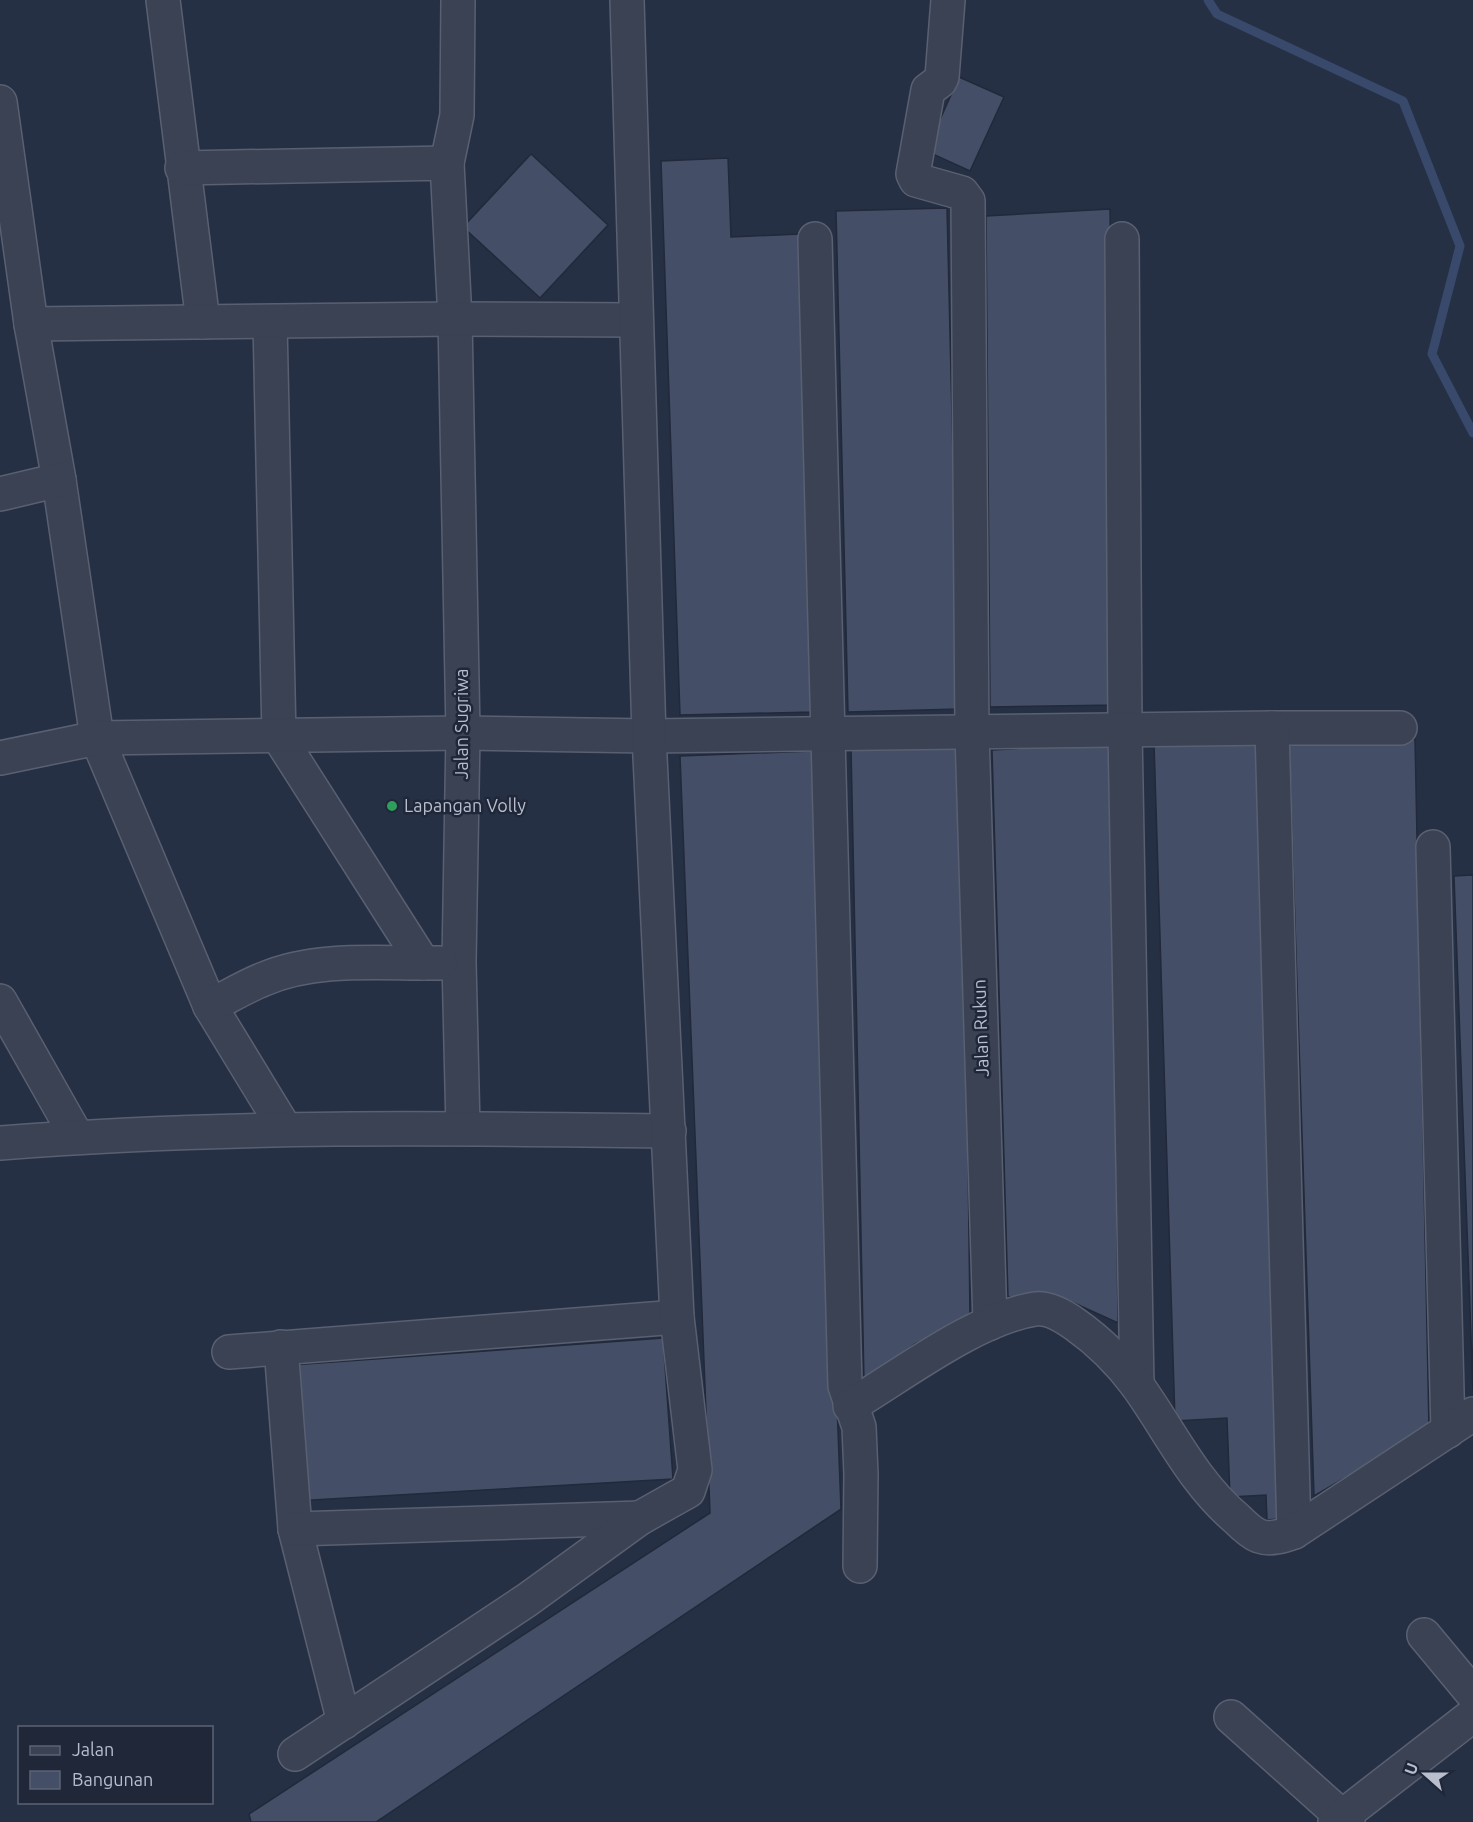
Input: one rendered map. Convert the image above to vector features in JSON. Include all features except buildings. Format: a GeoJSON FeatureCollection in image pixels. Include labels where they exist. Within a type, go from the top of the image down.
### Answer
{"type":"FeatureCollection","features":[{"type":"Feature","properties":{"kind":"street"},"geometry":{"type":"LineString","coordinates":[[163,0],[182,168],[203,322]]}},
{"type":"Feature","properties":{"kind":"street","name":"Jalan Sugriwa"},"geometry":{"type":"LineString","coordinates":[[458,0],[457,116],[447,163],[455,319],[463,733],[459,962],[463,1128]]}},
{"type":"Feature","properties":{"kind":"street"},"geometry":{"type":"LineString","coordinates":[[295,1754],[527,1600],[640,1518],[688,1491],[694,1470],[677,1317],[649,736],[627,0]]}},
{"type":"Feature","properties":{"kind":"street","name":"Jalan Rukun"},"geometry":{"type":"LineString","coordinates":[[948,0],[942,76],[940,81],[928,90],[913,174],[916,180],[962,193],[968,201],[972,732],[990,1323]]}},
{"type":"Feature","properties":{"kind":"street"},"geometry":{"type":"LineString","coordinates":[[0,102],[31,324],[59,480],[97,738],[210,1006],[285,1129]]}},
{"type":"Feature","properties":{"kind":"street"},"geometry":{"type":"LineString","coordinates":[[182,168],[447,163]]}},
{"type":"Feature","properties":{"kind":"street"},"geometry":{"type":"LineString","coordinates":[[815,239],[830,733],[845,1386],[859,1427],[860,1566]]}},
{"type":"Feature","properties":{"kind":"street"},"geometry":{"type":"LineString","coordinates":[[1122,239],[1125,730],[1137,1385]]}},
{"type":"Feature","properties":{"kind":"street"},"geometry":{"type":"LineString","coordinates":[[31,324],[455,319],[636,320]]}},
{"type":"Feature","properties":{"kind":"street"},"geometry":{"type":"LineString","coordinates":[[270,322],[279,737],[423,963]]}},
{"type":"Feature","properties":{"kind":"street"},"geometry":{"type":"LineString","coordinates":[[0,494],[59,480]]}},
{"type":"Feature","properties":{"kind":"street"},"geometry":{"type":"LineString","coordinates":[[1272,728],[1294,1532]]}},
{"type":"Feature","properties":{"kind":"street"},"geometry":{"type":"LineString","coordinates":[[0,758],[97,738],[463,733],[649,736],[1400,728]]}},
{"type":"Feature","properties":{"kind":"street"},"geometry":{"type":"LineString","coordinates":[[850,1406],[966,1335],[990,1323],[1034,1310],[1046,1310],[1066,1318],[1097,1338],[1137,1385],[1204,1487],[1227,1511],[1257,1535],[1281,1536],[1294,1532],[1460,1423],[1433,847]]}},
{"type":"Feature","properties":{"kind":"street"},"geometry":{"type":"LineString","coordinates":[[210,1006],[265,978],[296,969],[329,964],[459,962]]}},
{"type":"Feature","properties":{"kind":"street"},"geometry":{"type":"LineString","coordinates":[[0,1001],[77,1137]]}},
{"type":"Feature","properties":{"kind":"street"},"geometry":{"type":"LineString","coordinates":[[0,1143],[77,1137],[285,1129],[463,1128],[669,1131]]}},
{"type":"Feature","properties":{"kind":"street"},"geometry":{"type":"LineString","coordinates":[[229,1352],[677,1317]]}},
{"type":"Feature","properties":{"kind":"street"},"geometry":{"type":"LineString","coordinates":[[281,1347],[295,1529],[344,1722]]}},
{"type":"Feature","properties":{"kind":"street"},"geometry":{"type":"LineString","coordinates":[[295,1529],[640,1518]]}},
{"type":"Feature","properties":{"kind":"street"},"geometry":{"type":"LineString","coordinates":[[1424,1635],[1473,1694]]}},
{"type":"Feature","properties":{"kind":"street"},"geometry":{"type":"LineString","coordinates":[[1231,1717],[1341,1820],[1473,1715]]}},
{"type":"Feature","properties":{"kind":"waterway"},"geometry":{"type":"LineString","coordinates":[[1208,0],[1217,14],[1403,101],[1460,246],[1432,354],[1473,433]]}},
{"type":"Feature","properties":{"kind":"place","name":"Lapangan Volly"},"geometry":{"type":"Point","coordinates":[392,806]}}]}
